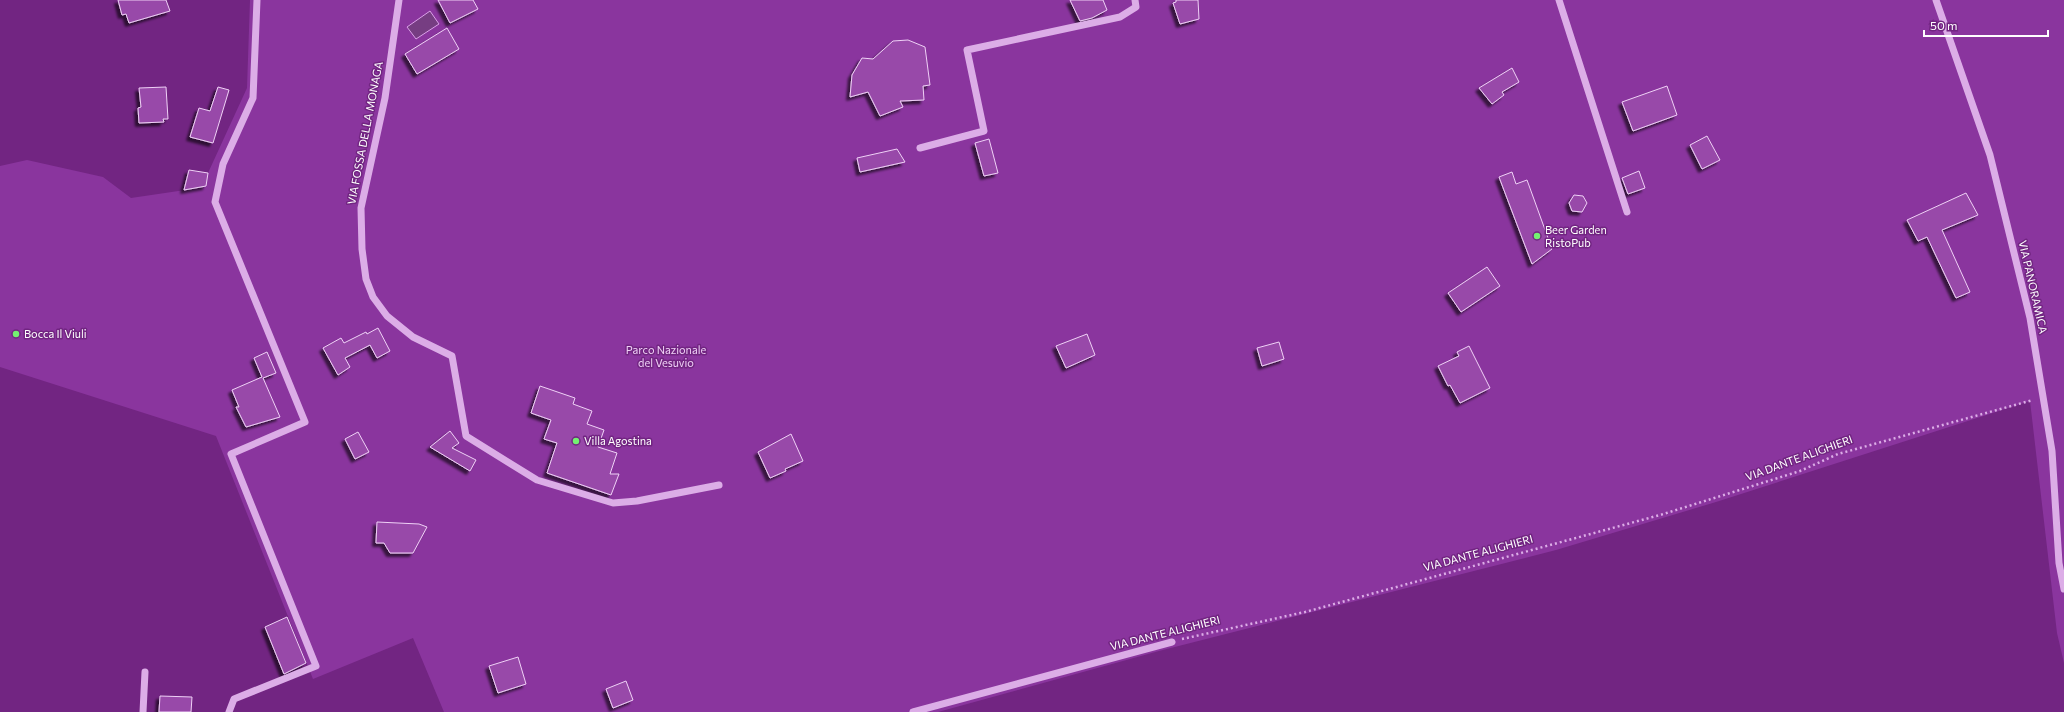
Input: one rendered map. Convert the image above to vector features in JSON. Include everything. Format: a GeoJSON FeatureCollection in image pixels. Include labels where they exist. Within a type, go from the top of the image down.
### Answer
{"type":"FeatureCollection","features":[{"type":"Feature","properties":{"kind":"street"},"geometry":{"type":"LineString","coordinates":[[229,712],[234,700],[316,666],[231,454],[305,422],[215,202],[223,164],[253,98],[257,0]]}},
{"type":"Feature","properties":{"kind":"street","name":"VIA FOSSA DELLA MONAGA"},"geometry":{"type":"LineString","coordinates":[[398,0],[385,98],[361,208],[362,249],[365,272],[374,297],[387,316],[413,337],[452,356],[466,436],[537,480],[613,503],[637,501],[719,485]]}},
{"type":"Feature","properties":{"kind":"street"},"geometry":{"type":"LineString","coordinates":[[920,148],[984,131],[967,50],[1120,17],[1136,7],[1135,0]]}},
{"type":"Feature","properties":{"kind":"street"},"geometry":{"type":"LineString","coordinates":[[1559,0],[1627,212]]}},
{"type":"Feature","properties":{"kind":"street","name":"VIA PANORAMICA"},"geometry":{"type":"LineString","coordinates":[[1936,0],[1990,154],[2030,318],[2052,451],[2059,563],[2064,589]]}},
{"type":"Feature","properties":{"kind":"street","name":"VIA DANTE ALIGHIERI"},"geometry":{"type":"LineString","coordinates":[[913,712],[1172,642]]}},
{"type":"Feature","properties":{"kind":"street"},"geometry":{"type":"LineString","coordinates":[[143,712],[145,672]]}},
{"type":"Feature","properties":{"kind":"path","name":"VIA DANTE ALIGHIERI"},"geometry":{"type":"LineString","coordinates":[[1172,642],[1305,612],[1660,515],[1800,471],[1838,454],[2044,398]]}},
{"type":"Feature","properties":{"kind":"green space","name":"Parco Nazionale del Vesuvio"},"geometry":{"type":"Polygon","coordinates":[[[250,0],[2064,0],[2064,663],[2057,633],[2030,401],[1716,502],[1556,550],[1159,651],[938,712],[444,712],[413,638],[313,679],[216,436],[0,367],[0,166],[27,160],[103,177],[131,198],[192,189],[208,173],[247,88],[250,0]]]}},
{"type":"Feature","properties":{"kind":"shaded area"},"geometry":{"type":"Polygon","coordinates":[[[430,11],[439,24],[416,39],[407,27],[430,11]]]}},
{"type":"Feature","properties":{"kind":"building"},"geometry":{"type":"Polygon","coordinates":[[[118,0],[166,0],[170,11],[129,23],[126,14],[122,15],[118,0]]]}},
{"type":"Feature","properties":{"kind":"building"},"geometry":{"type":"Polygon","coordinates":[[[438,0],[473,0],[478,9],[450,23],[438,0]]]}},
{"type":"Feature","properties":{"kind":"building"},"geometry":{"type":"Polygon","coordinates":[[[1070,0],[1103,0],[1107,10],[1092,18],[1080,21],[1070,0]]]}},
{"type":"Feature","properties":{"kind":"building"},"geometry":{"type":"Polygon","coordinates":[[[1176,0],[1198,0],[1199,19],[1180,24],[1173,3],[1176,2],[1176,0]]]}},
{"type":"Feature","properties":{"kind":"building"},"geometry":{"type":"Polygon","coordinates":[[[447,28],[459,49],[417,74],[405,54],[447,28]]]}},
{"type":"Feature","properties":{"kind":"building"},"geometry":{"type":"Polygon","coordinates":[[[908,40],[925,47],[930,85],[923,86],[924,100],[900,101],[903,107],[880,116],[868,92],[850,97],[852,75],[862,58],[873,59],[893,41],[908,40]]]}},
{"type":"Feature","properties":{"kind":"building"},"geometry":{"type":"Polygon","coordinates":[[[1512,68],[1519,82],[1502,92],[1504,95],[1492,104],[1479,88],[1512,68]]]}},
{"type":"Feature","properties":{"kind":"building"},"geometry":{"type":"Polygon","coordinates":[[[1667,86],[1677,115],[1633,131],[1622,102],[1667,86]]]}},
{"type":"Feature","properties":{"kind":"building"},"geometry":{"type":"Polygon","coordinates":[[[166,87],[168,119],[163,119],[164,122],[139,123],[138,108],[141,107],[139,88],[166,87]]]}},
{"type":"Feature","properties":{"kind":"building"},"geometry":{"type":"Polygon","coordinates":[[[218,87],[229,90],[213,143],[190,137],[199,108],[210,111],[218,87]]]}},
{"type":"Feature","properties":{"kind":"building"},"geometry":{"type":"Polygon","coordinates":[[[1707,136],[1720,160],[1702,169],[1690,145],[1707,136]]]}},
{"type":"Feature","properties":{"kind":"building"},"geometry":{"type":"Polygon","coordinates":[[[989,139],[998,173],[984,176],[975,143],[989,139]]]}},
{"type":"Feature","properties":{"kind":"building"},"geometry":{"type":"Polygon","coordinates":[[[897,149],[905,162],[860,172],[857,158],[897,149]]]}},
{"type":"Feature","properties":{"kind":"building"},"geometry":{"type":"Polygon","coordinates":[[[189,170],[208,173],[206,186],[184,190],[189,170]]]}},
{"type":"Feature","properties":{"kind":"building"},"geometry":{"type":"Polygon","coordinates":[[[1639,171],[1645,188],[1628,194],[1622,178],[1639,171]]]}},
{"type":"Feature","properties":{"kind":"building"},"geometry":{"type":"Polygon","coordinates":[[[1512,172],[1516,184],[1527,180],[1552,249],[1532,264],[1499,177],[1512,172]]]}},
{"type":"Feature","properties":{"kind":"building"},"geometry":{"type":"Polygon","coordinates":[[[1966,193],[1978,215],[1942,230],[1970,292],[1956,298],[1927,237],[1918,241],[1907,220],[1966,193]]]}},
{"type":"Feature","properties":{"kind":"building"},"geometry":{"type":"Polygon","coordinates":[[[1574,195],[1583,196],[1587,203],[1582,212],[1572,211],[1569,203],[1574,195]]]}},
{"type":"Feature","properties":{"kind":"building"},"geometry":{"type":"Polygon","coordinates":[[[1487,267],[1500,286],[1461,312],[1448,293],[1487,267]]]}},
{"type":"Feature","properties":{"kind":"building"},"geometry":{"type":"Polygon","coordinates":[[[378,328],[390,351],[377,358],[370,345],[345,358],[350,367],[338,375],[323,348],[341,338],[344,343],[378,328]]]}},
{"type":"Feature","properties":{"kind":"building"},"geometry":{"type":"Polygon","coordinates":[[[1087,334],[1095,355],[1066,368],[1056,346],[1087,334]]]}},
{"type":"Feature","properties":{"kind":"building"},"geometry":{"type":"Polygon","coordinates":[[[1279,342],[1284,359],[1262,366],[1257,348],[1279,342]]]}},
{"type":"Feature","properties":{"kind":"building"},"geometry":{"type":"Polygon","coordinates":[[[1469,346],[1490,388],[1460,403],[1450,385],[1448,386],[1438,366],[1459,356],[1457,352],[1469,346]]]}},
{"type":"Feature","properties":{"kind":"building"},"geometry":{"type":"Polygon","coordinates":[[[267,352],[276,373],[263,378],[280,417],[246,427],[236,407],[239,407],[232,390],[262,377],[254,358],[267,352]]]}},
{"type":"Feature","properties":{"kind":"building","name":"Villa Agostina"},"geometry":{"type":"Polygon","coordinates":[[[540,386],[575,398],[573,404],[592,411],[587,424],[604,430],[598,447],[617,453],[610,474],[619,474],[611,495],[547,473],[557,443],[544,439],[551,420],[531,413],[540,386]]]}},
{"type":"Feature","properties":{"kind":"building"},"geometry":{"type":"Polygon","coordinates":[[[450,431],[459,443],[452,448],[476,460],[470,471],[430,447],[450,431]]]}},
{"type":"Feature","properties":{"kind":"building"},"geometry":{"type":"Polygon","coordinates":[[[358,432],[369,452],[355,459],[345,439],[358,432]]]}},
{"type":"Feature","properties":{"kind":"building"},"geometry":{"type":"Polygon","coordinates":[[[791,434],[803,461],[770,478],[758,452],[791,434]]]}},
{"type":"Feature","properties":{"kind":"building"},"geometry":{"type":"Polygon","coordinates":[[[377,522],[419,524],[427,527],[413,553],[390,553],[384,543],[376,543],[377,522]]]}},
{"type":"Feature","properties":{"kind":"building"},"geometry":{"type":"Polygon","coordinates":[[[287,617],[306,663],[284,674],[265,627],[287,617]]]}},
{"type":"Feature","properties":{"kind":"building"},"geometry":{"type":"Polygon","coordinates":[[[518,657],[526,684],[498,693],[489,666],[518,657]]]}},
{"type":"Feature","properties":{"kind":"building"},"geometry":{"type":"Polygon","coordinates":[[[626,681],[633,700],[613,708],[606,689],[626,681]]]}},
{"type":"Feature","properties":{"kind":"building"},"geometry":{"type":"Polygon","coordinates":[[[160,696],[192,697],[191,712],[159,712],[160,696]]]}},
{"type":"Feature","properties":{"kind":"place","name":"Beer Garden RistoPub"},"geometry":{"type":"Point","coordinates":[1537,236]}},
{"type":"Feature","properties":{"kind":"place","name":"Bocca Il Viuli"},"geometry":{"type":"Point","coordinates":[16,334]}},
{"type":"Feature","properties":{"kind":"place","name":"Villa Agostina"},"geometry":{"type":"Point","coordinates":[576,441]}}]}
